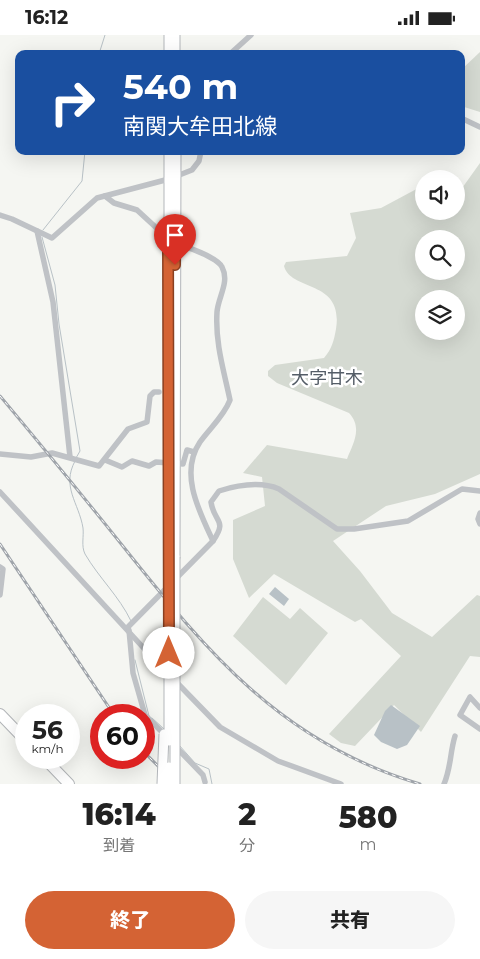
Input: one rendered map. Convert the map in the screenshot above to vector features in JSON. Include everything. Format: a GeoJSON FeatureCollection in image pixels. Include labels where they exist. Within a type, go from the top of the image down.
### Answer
{"type":"FeatureCollection","features":[{"type":"Feature","properties":{"kind":"highway"},"geometry":{"type":"LineString","coordinates":[[0,714],[15,730]]}},
{"type":"Feature","properties":{"kind":"highway"},"geometry":{"type":"LineString","coordinates":[[54,769],[68,784]]}},
{"type":"Feature","properties":{"kind":"main road"},"geometry":{"type":"LineString","coordinates":[[168,35],[169,50]]}},
{"type":"Feature","properties":{"kind":"main road"},"geometry":{"type":"LineString","coordinates":[[176,35],[176,50]]}},
{"type":"Feature","properties":{"kind":"main road"},"geometry":{"type":"LineString","coordinates":[[169,155],[175,245],[172,464],[175,784]]}},
{"type":"Feature","properties":{"kind":"main road"},"geometry":{"type":"LineString","coordinates":[[172,464],[168,237],[175,155]]}},
{"type":"Feature","properties":{"kind":"main road"},"geometry":{"type":"LineString","coordinates":[[169,784],[172,559]]}},
{"type":"Feature","properties":{"kind":"main road"},"geometry":{"type":"LineString","coordinates":[[162,784],[165,707],[169,691]]}},
{"type":"Feature","properties":{"kind":"main road"},"geometry":{"type":"LineString","coordinates":[[175,718],[180,784]]}},
{"type":"Feature","properties":{"kind":"street"},"geometry":{"type":"LineString","coordinates":[[234,50],[251,35]]}},
{"type":"Feature","properties":{"kind":"street"},"geometry":{"type":"LineString","coordinates":[[465,120],[480,127]]}},
{"type":"Feature","properties":{"kind":"street"},"geometry":{"type":"LineString","coordinates":[[0,215],[52,238],[96,198],[105,197],[192,170],[199,161],[200,155]]}},
{"type":"Feature","properties":{"kind":"street"},"geometry":{"type":"LineString","coordinates":[[105,197],[114,203],[137,210],[175,245],[181,245],[214,258],[219,262],[225,276],[217,311],[217,329],[218,349],[230,401],[194,451],[190,466],[196,506],[213,541]]}},
{"type":"Feature","properties":{"kind":"street"},"geometry":{"type":"LineString","coordinates":[[37,231],[52,293],[70,457]]}},
{"type":"Feature","properties":{"kind":"street"},"geometry":{"type":"LineString","coordinates":[[0,455],[31,457],[52,453],[99,466],[106,460],[128,429],[147,422],[150,396],[154,392],[159,392]]}},
{"type":"Feature","properties":{"kind":"street"},"geometry":{"type":"LineString","coordinates":[[106,460],[122,467],[132,461],[149,466],[156,462],[183,464],[187,450],[194,451]]}},
{"type":"Feature","properties":{"kind":"street"},"geometry":{"type":"LineString","coordinates":[[128,629],[213,541],[221,530],[221,525],[212,508],[212,498],[226,489],[260,484],[270,485],[279,489],[337,529],[354,529],[408,521],[462,489],[480,491]]}},
{"type":"Feature","properties":{"kind":"street"},"geometry":{"type":"LineString","coordinates":[[0,492],[220,727],[278,761],[338,784]]}},
{"type":"Feature","properties":{"kind":"street"},"geometry":{"type":"LineString","coordinates":[[480,513],[478,519],[480,524]]}},
{"type":"Feature","properties":{"kind":"street"},"geometry":{"type":"LineString","coordinates":[[0,567],[3,569],[4,575],[0,595]]}},
{"type":"Feature","properties":{"kind":"street"},"geometry":{"type":"LineString","coordinates":[[128,629],[133,673],[145,715],[203,775],[205,782]]}},
{"type":"Feature","properties":{"kind":"street"},"geometry":{"type":"LineString","coordinates":[[480,708],[470,697],[460,715],[480,729]]}},
{"type":"Feature","properties":{"kind":"street"},"geometry":{"type":"LineString","coordinates":[[444,784],[451,767],[451,749],[455,736]]}},
{"type":"Feature","properties":{"kind":"shaded area"},"geometry":{"type":"Polygon","coordinates":[[[480,52],[480,112],[465,107],[465,66],[480,52]]]}},
{"type":"Feature","properties":{"kind":"shaded area"},"geometry":{"type":"Polygon","coordinates":[[[480,163],[480,474],[435,494],[386,506],[333,541],[360,571],[392,613],[432,637],[477,595],[480,596],[480,657],[470,656],[421,732],[394,705],[355,746],[341,743],[329,734],[401,656],[361,619],[355,622],[274,574],[249,598],[233,559],[233,520],[265,506],[262,477],[243,473],[267,445],[347,459],[356,436],[355,424],[349,413],[277,383],[268,376],[268,371],[275,365],[324,358],[332,344],[336,329],[336,313],[332,302],[316,288],[296,280],[289,274],[284,266],[286,262],[347,256],[356,238],[350,213],[381,208],[415,190],[415,220],[465,220],[465,184],[480,163]]]}},
{"type":"Feature","properties":{"kind":"shaded area"},"geometry":{"type":"Polygon","coordinates":[[[275,587],[289,599],[284,606],[269,594],[275,587]]]}},
{"type":"Feature","properties":{"kind":"shaded area"},"geometry":{"type":"Polygon","coordinates":[[[263,597],[290,619],[300,608],[328,633],[286,685],[233,636],[263,597]]]}},
{"type":"Feature","properties":{"kind":"shaded area"},"geometry":{"type":"Polygon","coordinates":[[[391,705],[420,726],[407,745],[397,749],[381,742],[374,735],[385,711],[391,705]]]}},
{"type":"Feature","properties":{"kind":"waterway"},"geometry":{"type":"LineString","coordinates":[[100,50],[105,35]]}},
{"type":"Feature","properties":{"kind":"waterway"},"geometry":{"type":"LineString","coordinates":[[43,230],[82,181],[85,155]]}},
{"type":"Feature","properties":{"kind":"waterway"},"geometry":{"type":"LineString","coordinates":[[42,237],[55,285],[59,324],[80,451],[76,458]]}},
{"type":"Feature","properties":{"kind":"waterway"},"geometry":{"type":"LineString","coordinates":[[75,461],[71,470],[70,487],[81,519],[85,554],[121,603],[131,621]]}},
{"type":"Feature","properties":{"kind":"waterway"},"geometry":{"type":"LineString","coordinates":[[135,660],[146,704]]}},
{"type":"Feature","properties":{"kind":"waterway"},"geometry":{"type":"LineString","coordinates":[[155,721],[164,729]]}},
{"type":"Feature","properties":{"kind":"waterway"},"geometry":{"type":"LineString","coordinates":[[179,745],[195,763],[209,769],[212,784]]}},
{"type":"Feature","properties":{"kind":"railway"},"geometry":{"type":"LineString","coordinates":[[0,396],[185,622],[252,690],[288,719],[327,745],[371,766],[420,784]]}},
{"type":"Feature","properties":{"kind":"railway"},"geometry":{"type":"LineString","coordinates":[[0,544],[107,704]]}},
{"type":"Feature","properties":{"kind":"railway"},"geometry":{"type":"LineString","coordinates":[[155,763],[176,784]]}},
{"type":"Feature","properties":{"kind":"district","name":"大字甘木"},"geometry":{"type":"Point","coordinates":[327,378]}},
{"type":"Feature","properties":{"kind":"route"},"geometry":{"type":"LineString","coordinates":[[169,653],[168,237],[175,245],[175,265]]}}]}
